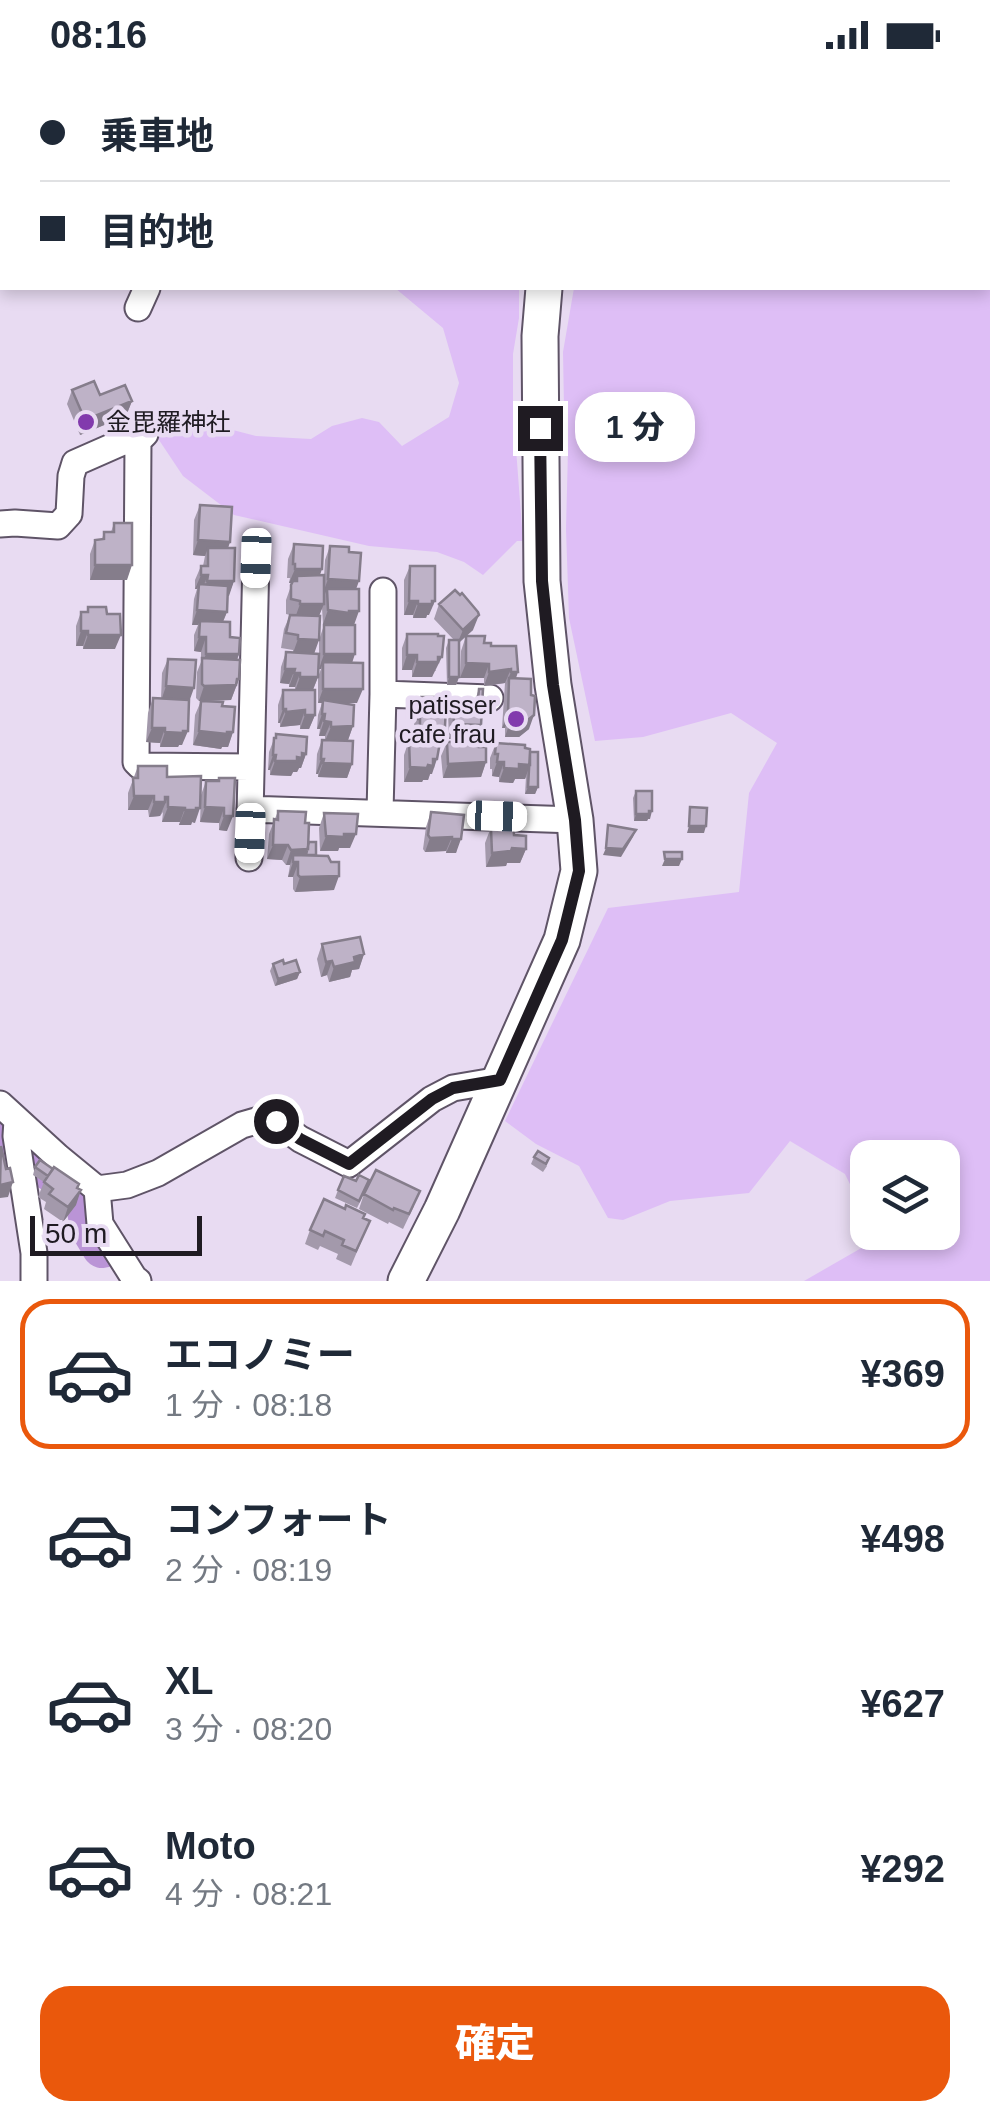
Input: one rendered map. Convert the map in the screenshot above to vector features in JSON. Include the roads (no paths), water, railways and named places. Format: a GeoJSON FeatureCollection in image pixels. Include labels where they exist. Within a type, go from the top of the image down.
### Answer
{"type":"FeatureCollection","features":[{"type":"Feature","properties":{"kind":"street"},"geometry":{"type":"LineString","coordinates":[[406,1281],[442,1210],[562,940],[579,871],[542,581],[540,336],[544,290]]}},
{"type":"Feature","properties":{"kind":"street"},"geometry":{"type":"LineString","coordinates":[[0,524],[58,526],[69,514],[70,476],[75,463],[142,437],[136,762],[140,766],[250,768]]}},
{"type":"Feature","properties":{"kind":"street"},"geometry":{"type":"LineString","coordinates":[[249,858],[256,558]]}},
{"type":"Feature","properties":{"kind":"street"},"geometry":{"type":"LineString","coordinates":[[380,812],[383,591]]}},
{"type":"Feature","properties":{"kind":"street"},"geometry":{"type":"LineString","coordinates":[[384,694],[490,698]]}},
{"type":"Feature","properties":{"kind":"street"},"geometry":{"type":"LineString","coordinates":[[250,808],[575,820]]}},
{"type":"Feature","properties":{"kind":"street"},"geometry":{"type":"LineString","coordinates":[[13,1129],[97,1189],[126,1185],[158,1173],[242,1125],[266,1118],[349,1164],[432,1099],[453,1088],[500,1080]]}},
{"type":"Feature","properties":{"kind":"street"},"geometry":{"type":"LineString","coordinates":[[13,1129],[34,1253],[34,1281]]}},
{"type":"Feature","properties":{"kind":"street"},"geometry":{"type":"LineString","coordinates":[[97,1189],[100,1224],[138,1281]]}},
{"type":"Feature","properties":{"kind":"waterway"},"geometry":{"type":"LineString","coordinates":[[0,1139],[84,1193],[90,1228],[102,1248]]}},
{"type":"Feature","properties":{"kind":"place","name":"金毘羅神社"},"geometry":{"type":"Point","coordinates":[86,422]}},
{"type":"Feature","properties":{"kind":"place","name":"patisser cafe frau"},"geometry":{"type":"Point","coordinates":[516,719]}}]}
